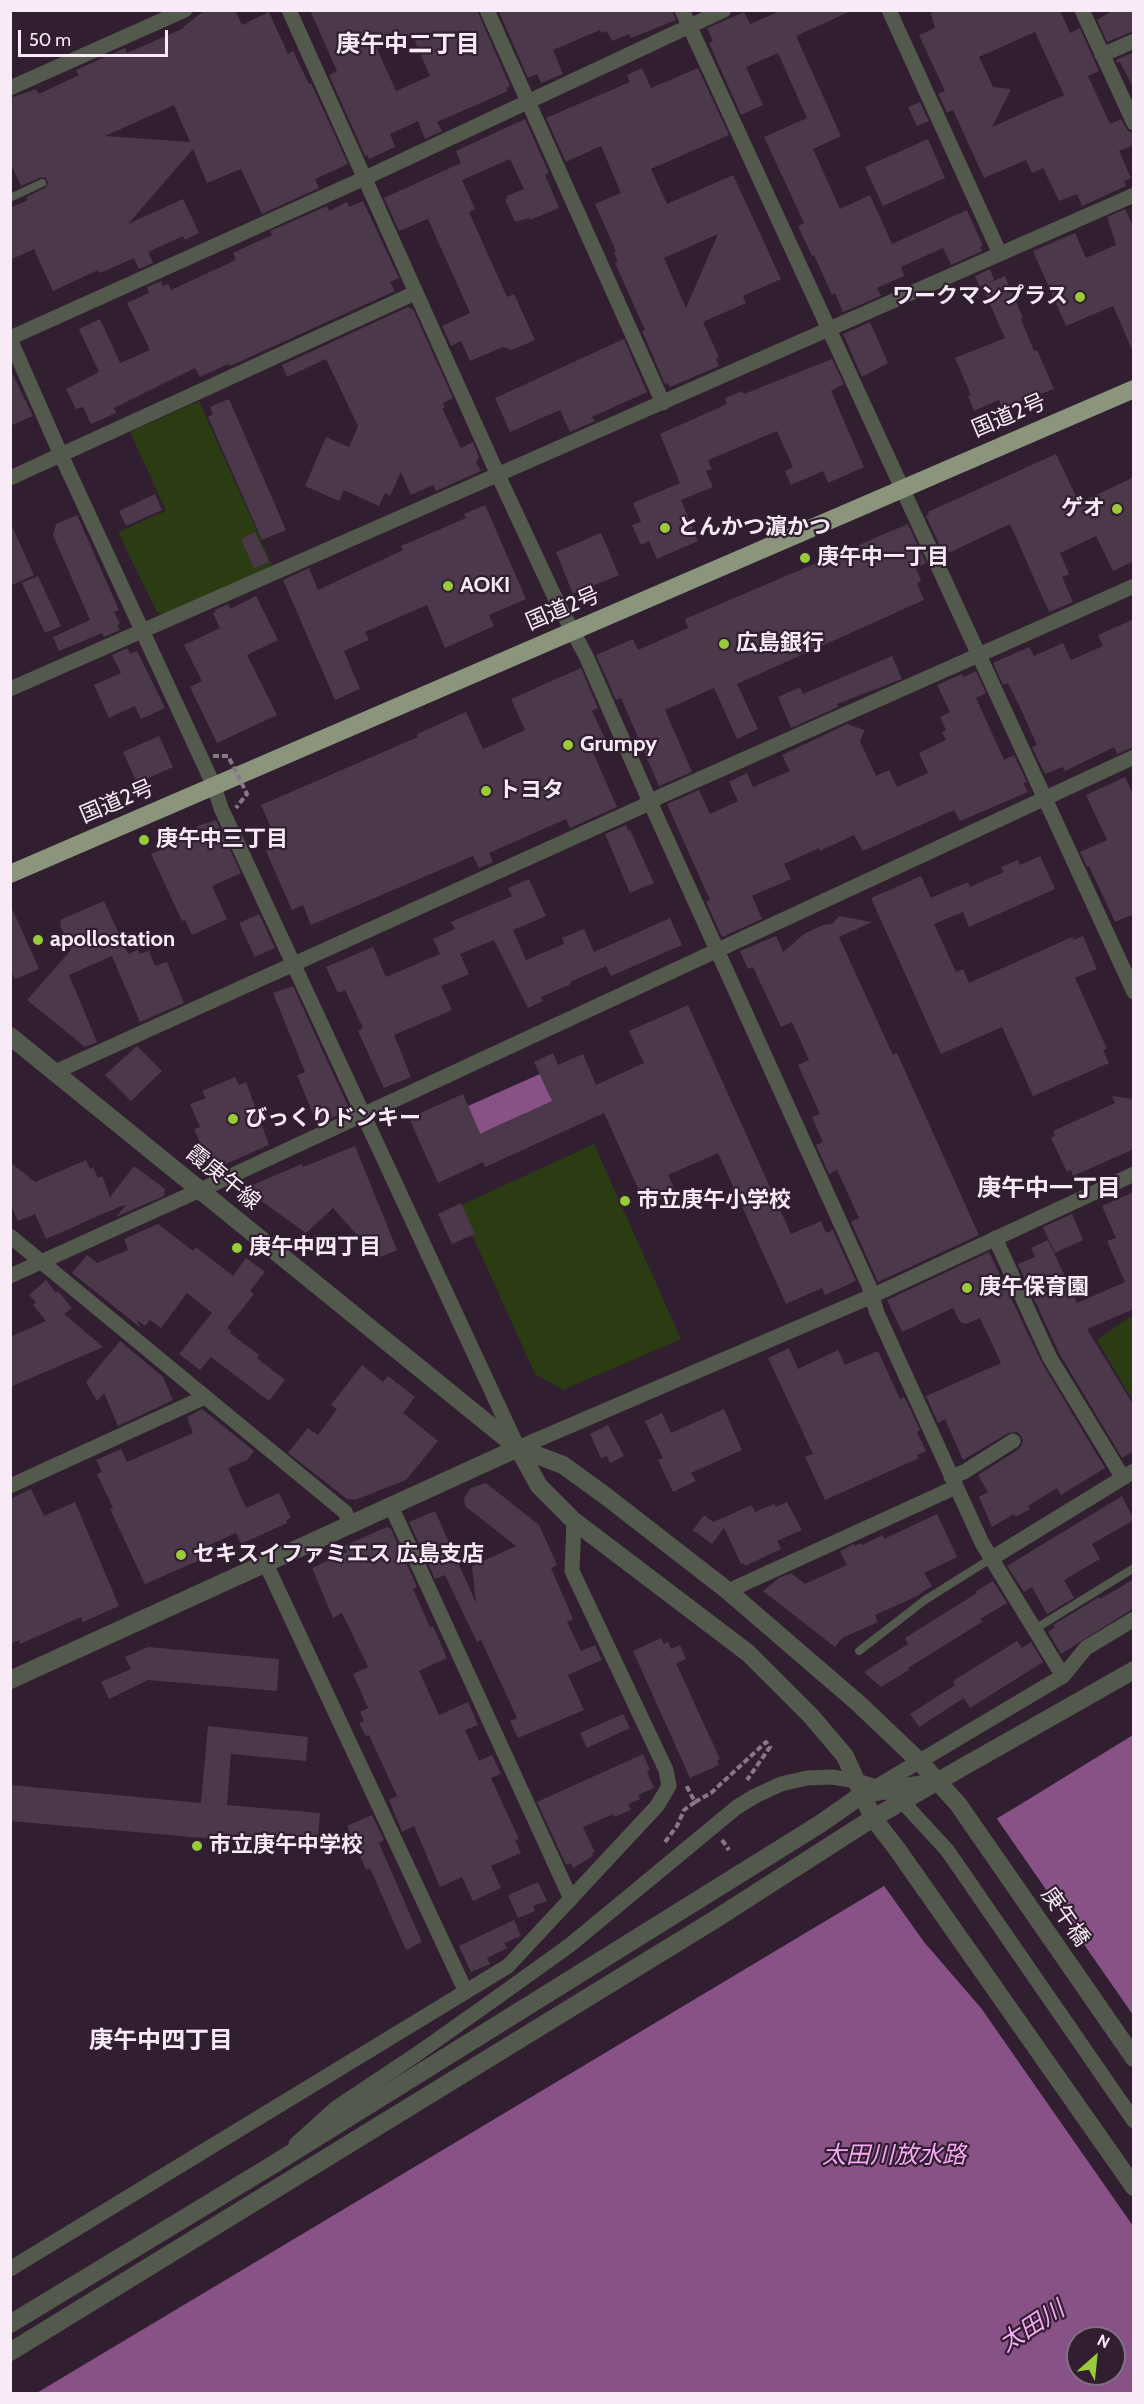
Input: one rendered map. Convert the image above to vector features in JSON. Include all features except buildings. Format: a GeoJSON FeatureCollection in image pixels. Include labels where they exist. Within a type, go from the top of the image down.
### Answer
{"type":"FeatureCollection","features":[{"type":"Feature","properties":{"kind":"highway","name":"国道2号"},"geometry":{"type":"LineString","coordinates":[[10,874],[1134,389]]}},
{"type":"Feature","properties":{"kind":"street"},"geometry":{"type":"LineString","coordinates":[[10,88],[185,10]]}},
{"type":"Feature","properties":{"kind":"street"},"geometry":{"type":"LineString","coordinates":[[289,10],[498,475],[586,656],[864,1275],[877,1313],[953,1482],[982,1543],[1063,1676]]}},
{"type":"Feature","properties":{"kind":"street"},"geometry":{"type":"LineString","coordinates":[[487,10],[663,403]]}},
{"type":"Feature","properties":{"kind":"street"},"geometry":{"type":"LineString","coordinates":[[682,10],[1134,992]]}},
{"type":"Feature","properties":{"kind":"street"},"geometry":{"type":"LineString","coordinates":[[724,10],[528,103],[10,339],[214,786],[221,808],[518,1448],[539,1486],[574,1521],[748,1653],[846,1756],[873,1818],[1134,2187]]}},
{"type":"Feature","properties":{"kind":"street"},"geometry":{"type":"LineString","coordinates":[[890,10],[1000,254]]}},
{"type":"Feature","properties":{"kind":"street"},"geometry":{"type":"LineString","coordinates":[[1082,10],[1134,123]]}},
{"type":"Feature","properties":{"kind":"street"},"geometry":{"type":"LineString","coordinates":[[1102,55],[1134,41]]}},
{"type":"Feature","properties":{"kind":"street"},"geometry":{"type":"LineString","coordinates":[[10,688],[1134,195]]}},
{"type":"Feature","properties":{"kind":"street"},"geometry":{"type":"LineString","coordinates":[[10,478],[415,293]]}},
{"type":"Feature","properties":{"kind":"street"},"geometry":{"type":"LineString","coordinates":[[55,1072],[650,802],[1134,586]]}},
{"type":"Feature","properties":{"kind":"street"},"geometry":{"type":"LineString","coordinates":[[10,1276],[364,1115],[1134,757]]}},
{"type":"Feature","properties":{"kind":"street","name":"霞庚午線"},"geometry":{"type":"LineString","coordinates":[[10,1036],[518,1448]]}},
{"type":"Feature","properties":{"kind":"street"},"geometry":{"type":"LineString","coordinates":[[10,1680],[518,1448],[872,1296],[1134,1174]]}},
{"type":"Feature","properties":{"kind":"street"},"geometry":{"type":"LineString","coordinates":[[10,1236],[345,1512],[350,1524]]}},
{"type":"Feature","properties":{"kind":"street"},"geometry":{"type":"LineString","coordinates":[[992,1558],[1128,1474],[1050,1358],[995,1238]]}},
{"type":"Feature","properties":{"kind":"street"},"geometry":{"type":"LineString","coordinates":[[10,1486],[205,1397]]}},
{"type":"Feature","properties":{"kind":"street"},"geometry":{"type":"LineString","coordinates":[[728,1592],[953,1482],[1013,1441]]}},
{"type":"Feature","properties":{"kind":"street","name":"庚午橋"},"geometry":{"type":"LineString","coordinates":[[518,1448],[562,1465],[607,1497],[728,1592],[858,1703],[920,1762],[958,1804],[1134,2058]]}},
{"type":"Feature","properties":{"kind":"street"},"geometry":{"type":"LineString","coordinates":[[391,1506],[571,1899]]}},
{"type":"Feature","properties":{"kind":"street"},"geometry":{"type":"LineString","coordinates":[[10,2269],[508,1966],[657,1806],[669,1786],[666,1770],[572,1570],[574,1521]]}},
{"type":"Feature","properties":{"kind":"street"},"geometry":{"type":"LineString","coordinates":[[265,1562],[466,1992]]}},
{"type":"Feature","properties":{"kind":"street"},"geometry":{"type":"LineString","coordinates":[[10,2324],[274,2164],[820,1824],[863,1794],[1063,1676],[1086,1648],[1134,1619]]}},
{"type":"Feature","properties":{"kind":"street"},"geometry":{"type":"LineString","coordinates":[[10,2352],[714,1920],[873,1818],[1134,1670]]}},
{"type":"Feature","properties":{"kind":"street"},"geometry":{"type":"LineString","coordinates":[[274,2164],[336,2108],[417,2054],[570,1945],[737,1807],[781,1784],[807,1778],[832,1777],[857,1781],[898,1797],[947,1850],[1134,2121]]}},
{"type":"Feature","properties":{"kind":"street"},"geometry":{"type":"LineString","coordinates":[[863,1794],[938,1781]]}},
{"type":"Feature","properties":{"kind":"lane"},"geometry":{"type":"LineString","coordinates":[[10,198],[42,183]]}},
{"type":"Feature","properties":{"kind":"lane"},"geometry":{"type":"LineString","coordinates":[[859,1651],[925,1600],[992,1558]]}},
{"type":"Feature","properties":{"kind":"lane"},"geometry":{"type":"LineString","coordinates":[[1035,1629],[1134,1568]]}},
{"type":"Feature","properties":{"kind":"path"},"geometry":{"type":"LineString","coordinates":[[213,756],[228,756],[247,794],[236,808]]}},
{"type":"Feature","properties":{"kind":"green space"},"geometry":{"type":"Polygon","coordinates":[[[199,401],[273,567],[165,614],[157,612],[118,532],[166,511],[130,432],[199,401]]]}},
{"type":"Feature","properties":{"kind":"green space"},"geometry":{"type":"Polygon","coordinates":[[[594,1144],[681,1339],[563,1390],[535,1374],[459,1206],[594,1144]]]}},
{"type":"Feature","properties":{"kind":"green space"},"geometry":{"type":"Polygon","coordinates":[[[1133,1315],[1133,1401],[1097,1340],[1133,1315]]]}},
{"type":"Feature","properties":{"kind":"water"},"geometry":{"type":"Polygon","coordinates":[[[540,1074],[558,1113],[526,1113],[480,1134],[468,1106],[540,1074]]]}},
{"type":"Feature","properties":{"kind":"water","name":"太田川放水路"},"geometry":{"type":"Polygon","coordinates":[[[1133,1735],[1133,2393],[35,2394],[1021,1804],[1133,1735]]]}},
{"type":"Feature","properties":{"kind":"pier"},"geometry":{"type":"Polygon","coordinates":[[[995,1816],[1133,2015],[1133,2226],[981,2008],[924,1942],[882,1883],[995,1816]]]}},
{"type":"Feature","properties":{"kind":"place","name":"ワークマンプラス"},"geometry":{"type":"Point","coordinates":[1080,297]}},
{"type":"Feature","properties":{"kind":"place","name":"ゲオ"},"geometry":{"type":"Point","coordinates":[1117,509]}},
{"type":"Feature","properties":{"kind":"place","name":"とんかつ濵かつ"},"geometry":{"type":"Point","coordinates":[665,528]}},
{"type":"Feature","properties":{"kind":"place","name":"庚午中一丁目"},"geometry":{"type":"Point","coordinates":[805,558]}},
{"type":"Feature","properties":{"kind":"place","name":"AOKI"},"geometry":{"type":"Point","coordinates":[448,586]}},
{"type":"Feature","properties":{"kind":"place","name":"広島銀行"},"geometry":{"type":"Point","coordinates":[724,644]}},
{"type":"Feature","properties":{"kind":"place","name":"Grumpy"},"geometry":{"type":"Point","coordinates":[568,745]}},
{"type":"Feature","properties":{"kind":"place","name":"トヨタ"},"geometry":{"type":"Point","coordinates":[486,791]}},
{"type":"Feature","properties":{"kind":"place","name":"庚午中三丁目"},"geometry":{"type":"Point","coordinates":[144,840]}},
{"type":"Feature","properties":{"kind":"place","name":"apollostation"},"geometry":{"type":"Point","coordinates":[38,940]}},
{"type":"Feature","properties":{"kind":"place","name":"びっくりドンキー"},"geometry":{"type":"Point","coordinates":[233,1119]}},
{"type":"Feature","properties":{"kind":"place","name":"市立庚午小学校"},"geometry":{"type":"Point","coordinates":[625,1201]}},
{"type":"Feature","properties":{"kind":"place","name":"庚午中四丁目"},"geometry":{"type":"Point","coordinates":[237,1248]}},
{"type":"Feature","properties":{"kind":"place","name":"庚午保育園"},"geometry":{"type":"Point","coordinates":[967,1288]}},
{"type":"Feature","properties":{"kind":"place","name":"セキスイファミエス 広島支店"},"geometry":{"type":"Point","coordinates":[181,1555]}},
{"type":"Feature","properties":{"kind":"place","name":"市立庚午中学校"},"geometry":{"type":"Point","coordinates":[197,1846]}},
{"type":"Feature","properties":{"kind":"district","name":"庚午中二丁目"},"geometry":{"type":"Point","coordinates":[408,45]}},
{"type":"Feature","properties":{"kind":"district","name":"庚午中一丁目"},"geometry":{"type":"Point","coordinates":[1049,1189]}},
{"type":"Feature","properties":{"kind":"district","name":"庚午中四丁目"},"geometry":{"type":"Point","coordinates":[161,2041]}},
{"type":"Feature","properties":{"kind":"water label","name":"太田川"},"geometry":{"type":"Point","coordinates":[1032,2327]}}]}
